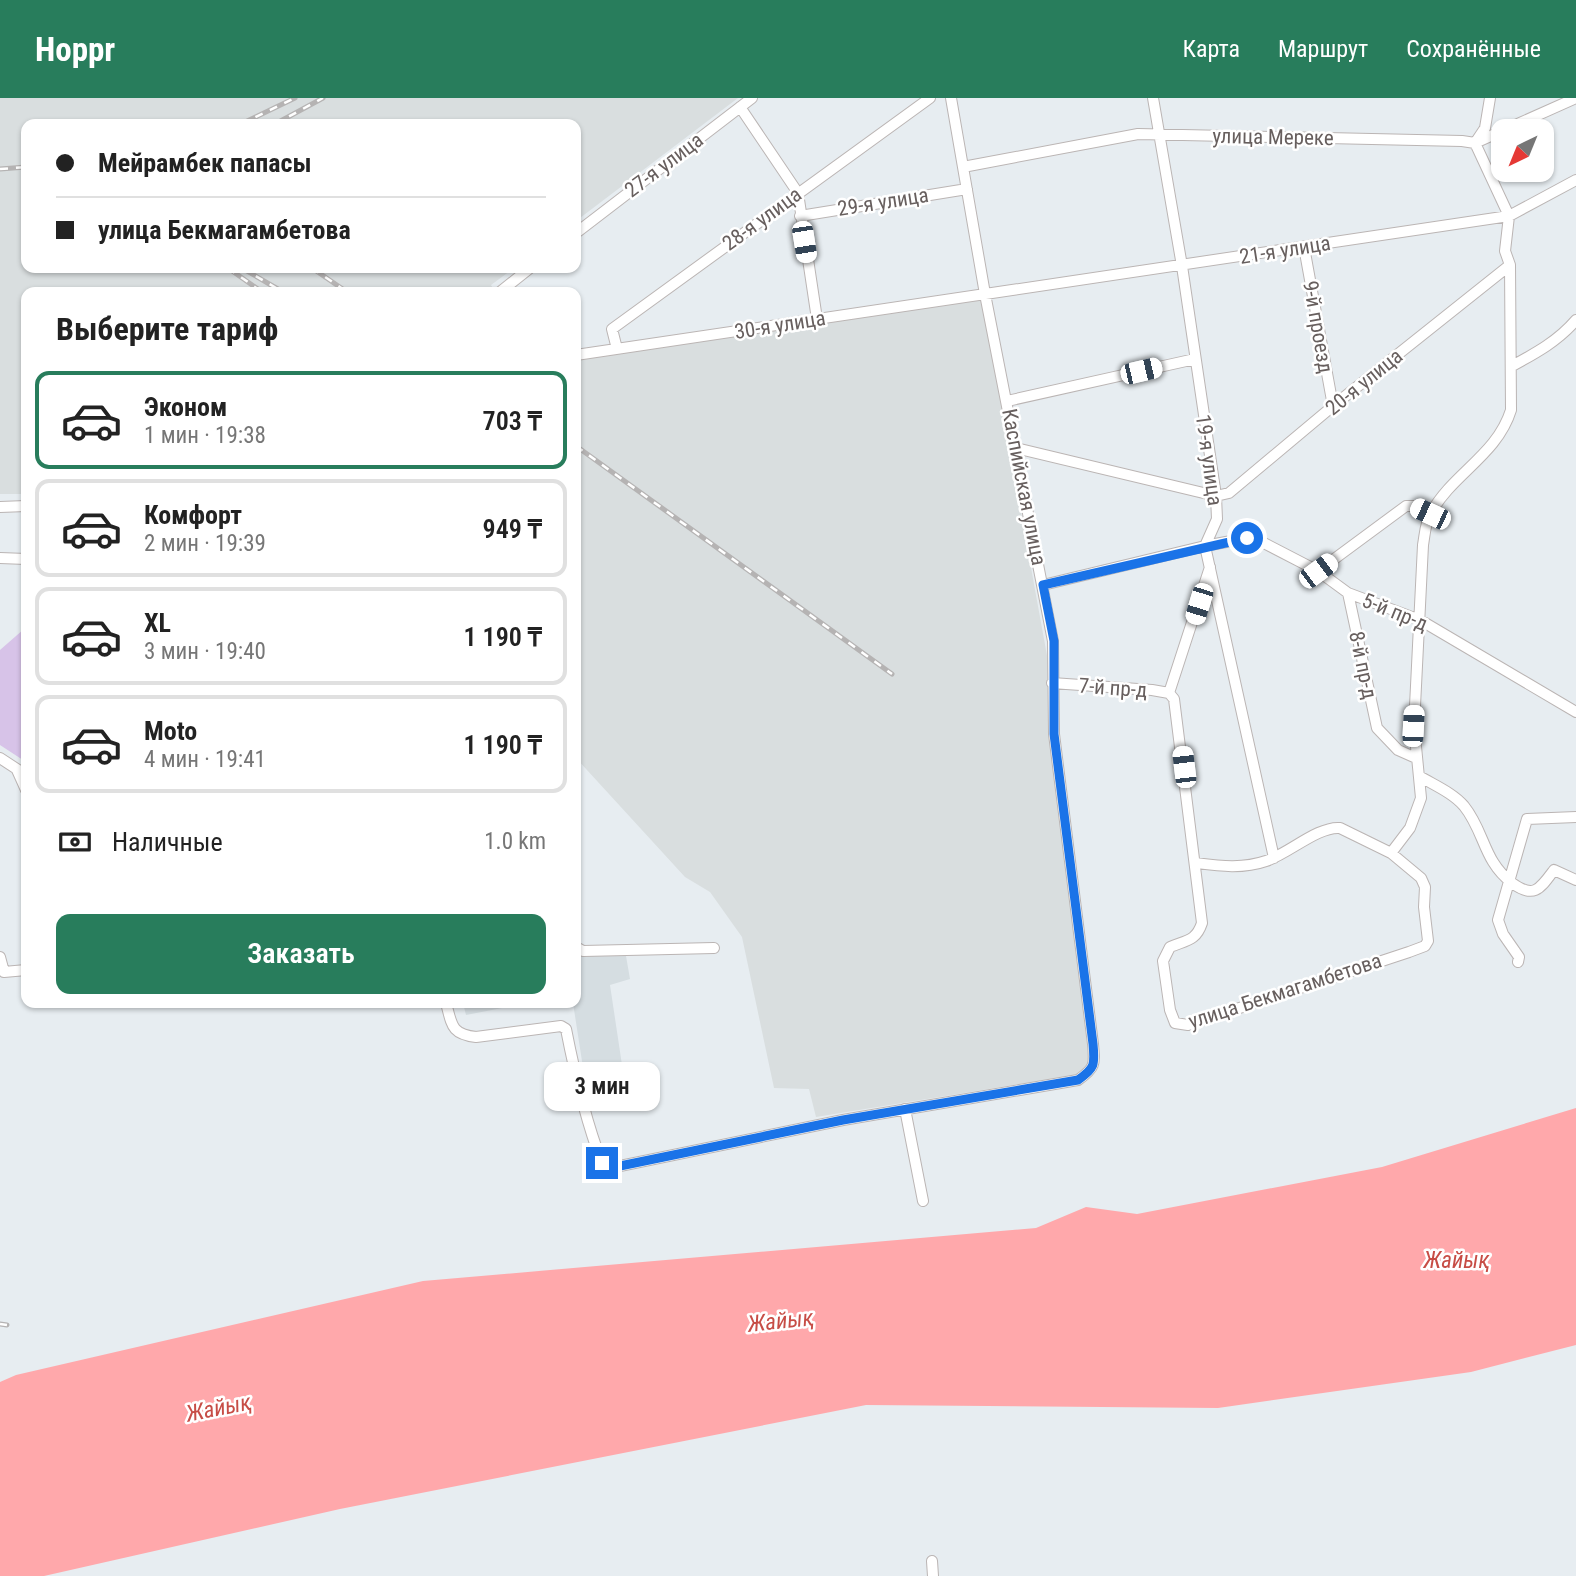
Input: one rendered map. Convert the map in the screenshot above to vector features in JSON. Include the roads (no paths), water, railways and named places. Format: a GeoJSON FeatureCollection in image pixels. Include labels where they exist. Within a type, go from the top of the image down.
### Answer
{"type":"FeatureCollection","features":[{"type":"Feature","properties":{"kind":"street","name":"27-я улица"},"geometry":{"type":"LineString","coordinates":[[581,229],[752,98]]}},
{"type":"Feature","properties":{"kind":"street","name":"28-я улица"},"geometry":{"type":"LineString","coordinates":[[617,349],[612,329],[930,98]]}},
{"type":"Feature","properties":{"kind":"street","name":"Каспийская улица"},"geometry":{"type":"LineString","coordinates":[[905,1110],[1078,1080],[1090,1072],[1095,1063],[1054,734],[1054,641],[985,294],[951,98]]}},
{"type":"Feature","properties":{"kind":"street","name":"19-я улица"},"geometry":{"type":"LineString","coordinates":[[1153,98],[1182,266],[1216,496],[1217,519],[1205,546]]}},
{"type":"Feature","properties":{"kind":"street"},"geometry":{"type":"LineString","coordinates":[[1196,863],[1247,867],[1274,858],[1333,827],[1391,853],[1410,828],[1416,813],[1421,798],[1413,726],[1423,545],[1430,514],[1441,498],[1503,431],[1511,410],[1510,265],[1505,251],[1509,216],[1475,143],[1485,128],[1490,98]]}},
{"type":"Feature","properties":{"kind":"street","name":"улица Мереке"},"geometry":{"type":"LineString","coordinates":[[963,167],[1138,134],[1475,143],[1576,98]]}},
{"type":"Feature","properties":{"kind":"street"},"geometry":{"type":"LineString","coordinates":[[740,107],[798,193],[817,319]]}},
{"type":"Feature","properties":{"kind":"street","name":"21-я улица"},"geometry":{"type":"LineString","coordinates":[[985,294],[1509,216],[1576,180]]}},
{"type":"Feature","properties":{"kind":"street","name":"29-я улица"},"geometry":{"type":"LineString","coordinates":[[800,216],[967,189]]}},
{"type":"Feature","properties":{"kind":"street","name":"9-й проезд"},"geometry":{"type":"LineString","coordinates":[[1304,247],[1333,406]]}},
{"type":"Feature","properties":{"kind":"street","name":"20-я улица"},"geometry":{"type":"LineString","coordinates":[[1216,496],[1229,493],[1510,265]]}},
{"type":"Feature","properties":{"kind":"street"},"geometry":{"type":"LineString","coordinates":[[506,287],[524,273]]}},
{"type":"Feature","properties":{"kind":"street","name":"30-я улица"},"geometry":{"type":"LineString","coordinates":[[581,354],[985,294]]}},
{"type":"Feature","properties":{"kind":"street"},"geometry":{"type":"LineString","coordinates":[[1512,366],[1544,348],[1576,320]]}},
{"type":"Feature","properties":{"kind":"street"},"geometry":{"type":"LineString","coordinates":[[1007,401],[1195,359]]}},
{"type":"Feature","properties":{"kind":"street"},"geometry":{"type":"LineString","coordinates":[[1016,448],[1216,496]]}},
{"type":"Feature","properties":{"kind":"street"},"geometry":{"type":"LineString","coordinates":[[0,507],[21,506]]}},
{"type":"Feature","properties":{"kind":"street"},"geometry":{"type":"LineString","coordinates":[[1318,571],[1406,506],[1413,506],[1430,514]]}},
{"type":"Feature","properties":{"kind":"street","name":"5-й пр-д"},"geometry":{"type":"LineString","coordinates":[[1043,585],[1205,546],[1247,538],[1258,540],[1318,571],[1348,593],[1420,620],[1576,712]]}},
{"type":"Feature","properties":{"kind":"street"},"geometry":{"type":"LineString","coordinates":[[1205,546],[1274,858]]}},
{"type":"Feature","properties":{"kind":"street"},"geometry":{"type":"LineString","coordinates":[[0,558],[21,559]]}},
{"type":"Feature","properties":{"kind":"street"},"geometry":{"type":"LineString","coordinates":[[1169,693],[1210,566]]}},
{"type":"Feature","properties":{"kind":"street","name":"8-й пр-д"},"geometry":{"type":"LineString","coordinates":[[1348,593],[1377,728],[1398,750],[1416,758]]}},
{"type":"Feature","properties":{"kind":"street","name":"7-й пр-д"},"geometry":{"type":"LineString","coordinates":[[1052,683],[1169,693],[1174,699],[1178,712],[1196,863]]}},
{"type":"Feature","properties":{"kind":"street"},"geometry":{"type":"LineString","coordinates":[[0,758],[21,772]]}},
{"type":"Feature","properties":{"kind":"street"},"geometry":{"type":"LineString","coordinates":[[1419,776],[1464,805],[1496,868],[1523,891],[1532,891],[1543,885],[1554,870],[1576,880]]}},
{"type":"Feature","properties":{"kind":"street"},"geometry":{"type":"LineString","coordinates":[[1518,962],[1519,957],[1503,934],[1498,920],[1527,819],[1576,817]]}},
{"type":"Feature","properties":{"kind":"street","name":"улица Бекмагамбетова"},"geometry":{"type":"LineString","coordinates":[[1196,863],[1202,914],[1199,934],[1170,947],[1163,961],[1172,1019],[1181,1026],[1244,1008],[1429,942],[1424,907],[1425,887],[1414,871],[1391,853]]}},
{"type":"Feature","properties":{"kind":"street"},"geometry":{"type":"LineString","coordinates":[[581,950],[714,948]]}},
{"type":"Feature","properties":{"kind":"street"},"geometry":{"type":"LineString","coordinates":[[0,957],[2,973],[21,971]]}},
{"type":"Feature","properties":{"kind":"street"},"geometry":{"type":"LineString","coordinates":[[447,1008],[453,1027],[464,1036],[476,1037],[561,1026],[566,1029],[581,1104],[602,1163],[620,1166],[843,1120],[905,1110],[923,1200]]}},
{"type":"Feature","properties":{"kind":"street"},"geometry":{"type":"LineString","coordinates":[[932,1561],[933,1576]]}},
{"type":"Feature","properties":{"kind":"water","name":"Жайық"},"geometry":{"type":"Polygon","coordinates":[[[1576,1108],[1576,1345],[1471,1372],[1218,1408],[866,1405],[340,1509],[44,1576],[0,1576],[0,1382],[16,1375],[423,1281],[1036,1228],[1086,1207],[1137,1214],[1382,1167],[1576,1108]]]}},
{"type":"Feature","properties":{"kind":"railway"},"geometry":{"type":"LineString","coordinates":[[251,119],[295,98]]}},
{"type":"Feature","properties":{"kind":"railway"},"geometry":{"type":"LineString","coordinates":[[284,119],[323,98]]}},
{"type":"Feature","properties":{"kind":"railway"},"geometry":{"type":"LineString","coordinates":[[0,169],[21,167]]}},
{"type":"Feature","properties":{"kind":"railway"},"geometry":{"type":"LineString","coordinates":[[235,273],[255,287]]}},
{"type":"Feature","properties":{"kind":"railway"},"geometry":{"type":"LineString","coordinates":[[251,273],[274,287]]}},
{"type":"Feature","properties":{"kind":"railway"},"geometry":{"type":"LineString","coordinates":[[319,273],[340,287]]}},
{"type":"Feature","properties":{"kind":"railway"},"geometry":{"type":"LineString","coordinates":[[581,450],[892,674]]}},
{"type":"Feature","properties":{"kind":"railway"},"geometry":{"type":"LineString","coordinates":[[0,1324],[7,1325]]}}]}
